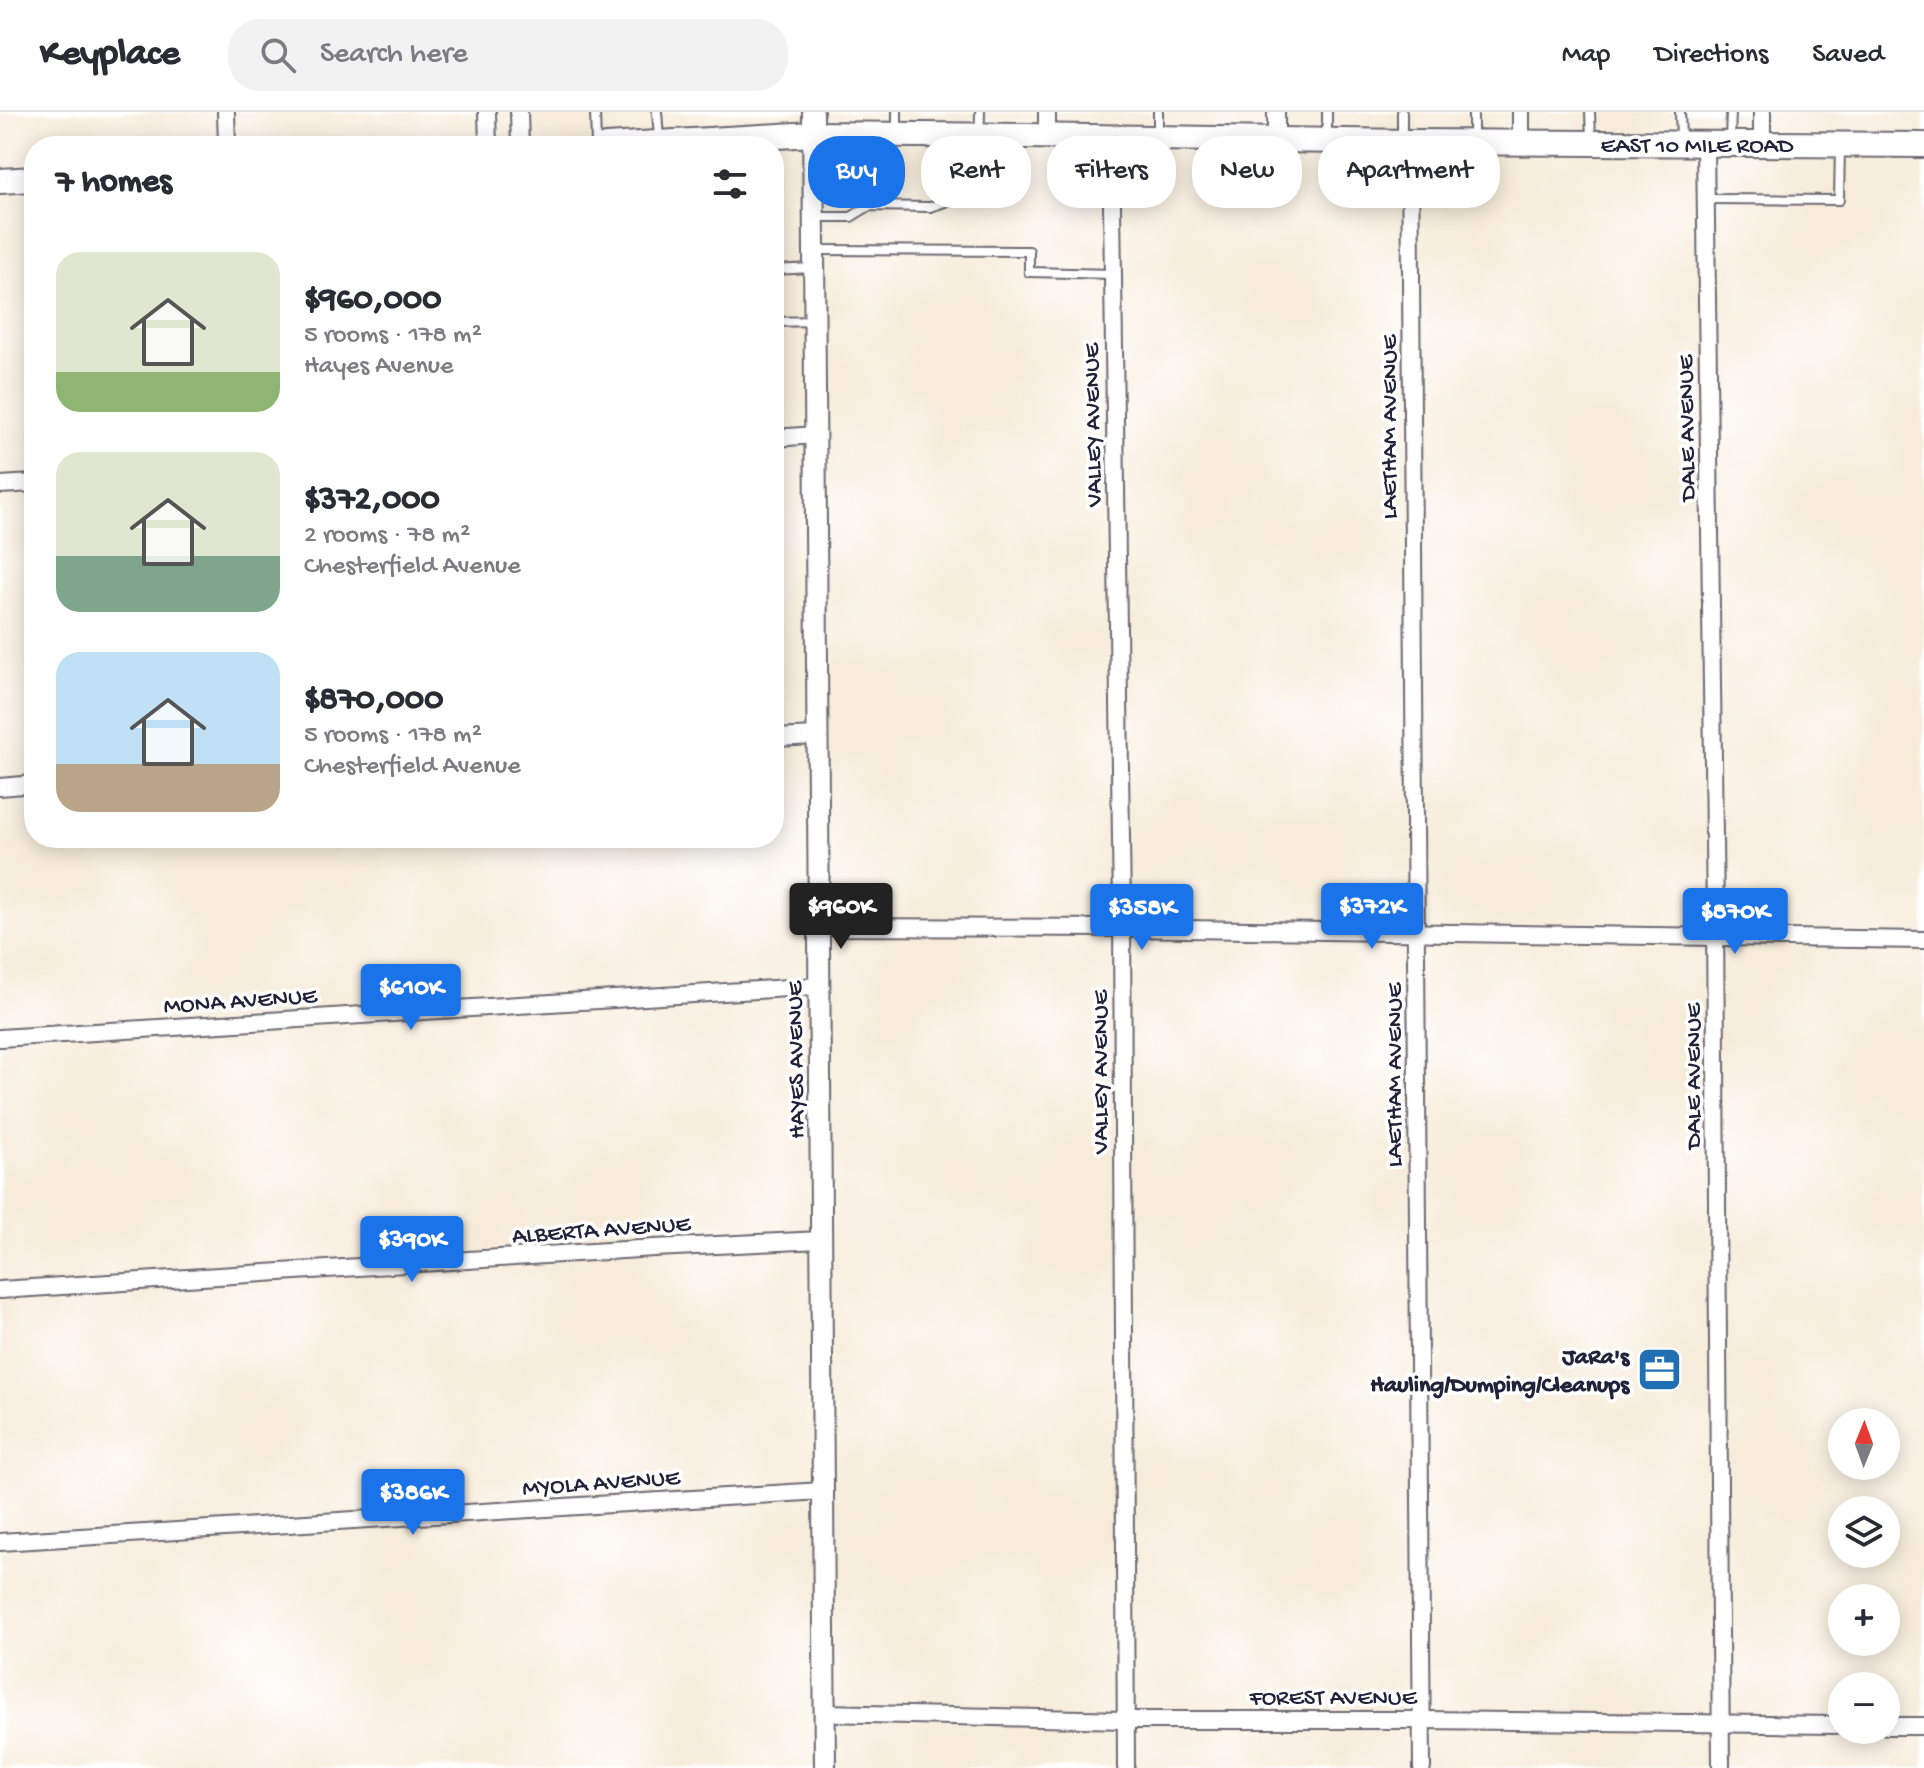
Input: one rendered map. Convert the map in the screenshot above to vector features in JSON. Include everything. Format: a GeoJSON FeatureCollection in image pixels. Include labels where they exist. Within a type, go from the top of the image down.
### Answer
{"type":"FeatureCollection","features":[{"type":"Feature","properties":{"kind":"main road","name":"EAST 10 MILE ROAD"},"geometry":{"type":"LineString","coordinates":[[772,136],[813,123],[1047,124],[1106,136]]}},
{"type":"Feature","properties":{"kind":"main road","name":"EAST 10 MILE ROAD"},"geometry":{"type":"LineString","coordinates":[[1500,143],[1924,145]]}},
{"type":"Feature","properties":{"kind":"main road"},"geometry":{"type":"LineString","coordinates":[[0,181],[24,180]]}},
{"type":"Feature","properties":{"kind":"street"},"geometry":{"type":"LineString","coordinates":[[226,112],[227,136]]}},
{"type":"Feature","properties":{"kind":"street"},"geometry":{"type":"LineString","coordinates":[[487,112],[488,136]]}},
{"type":"Feature","properties":{"kind":"street"},"geometry":{"type":"LineString","coordinates":[[519,112],[520,136]]}},
{"type":"Feature","properties":{"kind":"street"},"geometry":{"type":"LineString","coordinates":[[1276,112],[1276,136]]}},
{"type":"Feature","properties":{"kind":"street"},"geometry":{"type":"LineString","coordinates":[[1521,112],[1521,143]]}},
{"type":"Feature","properties":{"kind":"street"},"geometry":{"type":"LineString","coordinates":[[1762,112],[1762,145]]}},
{"type":"Feature","properties":{"kind":"street","name":"HAYES AVENUE"},"geometry":{"type":"LineString","coordinates":[[813,123],[825,1768]]}},
{"type":"Feature","properties":{"kind":"street","name":"DALE AVENUE"},"geometry":{"type":"LineString","coordinates":[[1693,144],[1706,199],[1721,1768]]}},
{"type":"Feature","properties":{"kind":"street","name":"VALLEY AVENUE"},"geometry":{"type":"LineString","coordinates":[[1112,208],[1122,928],[1126,1768]]}},
{"type":"Feature","properties":{"kind":"street","name":"LAETHAM AVENUE"},"geometry":{"type":"LineString","coordinates":[[1407,208],[1422,1768]]}},
{"type":"Feature","properties":{"kind":"street"},"geometry":{"type":"LineString","coordinates":[[784,437],[816,435]]}},
{"type":"Feature","properties":{"kind":"street"},"geometry":{"type":"LineString","coordinates":[[0,485],[24,484]]}},
{"type":"Feature","properties":{"kind":"street"},"geometry":{"type":"LineString","coordinates":[[784,738],[817,736]]}},
{"type":"Feature","properties":{"kind":"street"},"geometry":{"type":"LineString","coordinates":[[0,787],[24,785]]}},
{"type":"Feature","properties":{"kind":"street"},"geometry":{"type":"LineString","coordinates":[[818,927],[1122,928],[1924,940]]}},
{"type":"Feature","properties":{"kind":"street","name":"MONA AVENUE"},"geometry":{"type":"LineString","coordinates":[[0,1038],[819,986]]}},
{"type":"Feature","properties":{"kind":"street","name":"ALBERTA AVENUE"},"geometry":{"type":"LineString","coordinates":[[0,1290],[821,1240]]}},
{"type":"Feature","properties":{"kind":"street","name":"MYOLA AVENUE"},"geometry":{"type":"LineString","coordinates":[[0,1542],[822,1491]]}},
{"type":"Feature","properties":{"kind":"street","name":"FOREST AVENUE"},"geometry":{"type":"LineString","coordinates":[[824,1713],[1125,1720],[1828,1725]]}},
{"type":"Feature","properties":{"kind":"street"},"geometry":{"type":"LineString","coordinates":[[1900,1726],[1924,1726]]}},
{"type":"Feature","properties":{"kind":"lane"},"geometry":{"type":"LineString","coordinates":[[595,112],[596,136]]}},
{"type":"Feature","properties":{"kind":"lane"},"geometry":{"type":"LineString","coordinates":[[655,136],[657,112]]}},
{"type":"Feature","properties":{"kind":"lane"},"geometry":{"type":"LineString","coordinates":[[1158,112],[1158,136]]}},
{"type":"Feature","properties":{"kind":"lane"},"geometry":{"type":"LineString","coordinates":[[1327,112],[1327,136]]}},
{"type":"Feature","properties":{"kind":"lane"},"geometry":{"type":"LineString","coordinates":[[1402,112],[1405,136]]}},
{"type":"Feature","properties":{"kind":"lane"},"geometry":{"type":"LineString","coordinates":[[1473,112],[1473,136]]}},
{"type":"Feature","properties":{"kind":"lane"},"geometry":{"type":"LineString","coordinates":[[1590,112],[1591,143]]}},
{"type":"Feature","properties":{"kind":"lane"},"geometry":{"type":"LineString","coordinates":[[1680,112],[1693,144]]}},
{"type":"Feature","properties":{"kind":"lane"},"geometry":{"type":"LineString","coordinates":[[1730,144],[1731,112]]}},
{"type":"Feature","properties":{"kind":"lane"},"geometry":{"type":"LineString","coordinates":[[814,217],[851,217],[869,206],[930,207],[978,191],[980,124]]}},
{"type":"Feature","properties":{"kind":"lane"},"geometry":{"type":"LineString","coordinates":[[1706,199],[1839,200],[1840,145]]}},
{"type":"Feature","properties":{"kind":"lane"},"geometry":{"type":"LineString","coordinates":[[784,267],[814,259],[1029,251],[1029,272],[1113,274]]}},
{"type":"Feature","properties":{"kind":"lane"},"geometry":{"type":"LineString","coordinates":[[784,322],[815,321]]}},
{"type":"Feature","properties":{"kind":"place","name":"JaRa's Hauling/Dumping/Cleanups"},"geometry":{"type":"Point","coordinates":[1660,1369]}}]}
